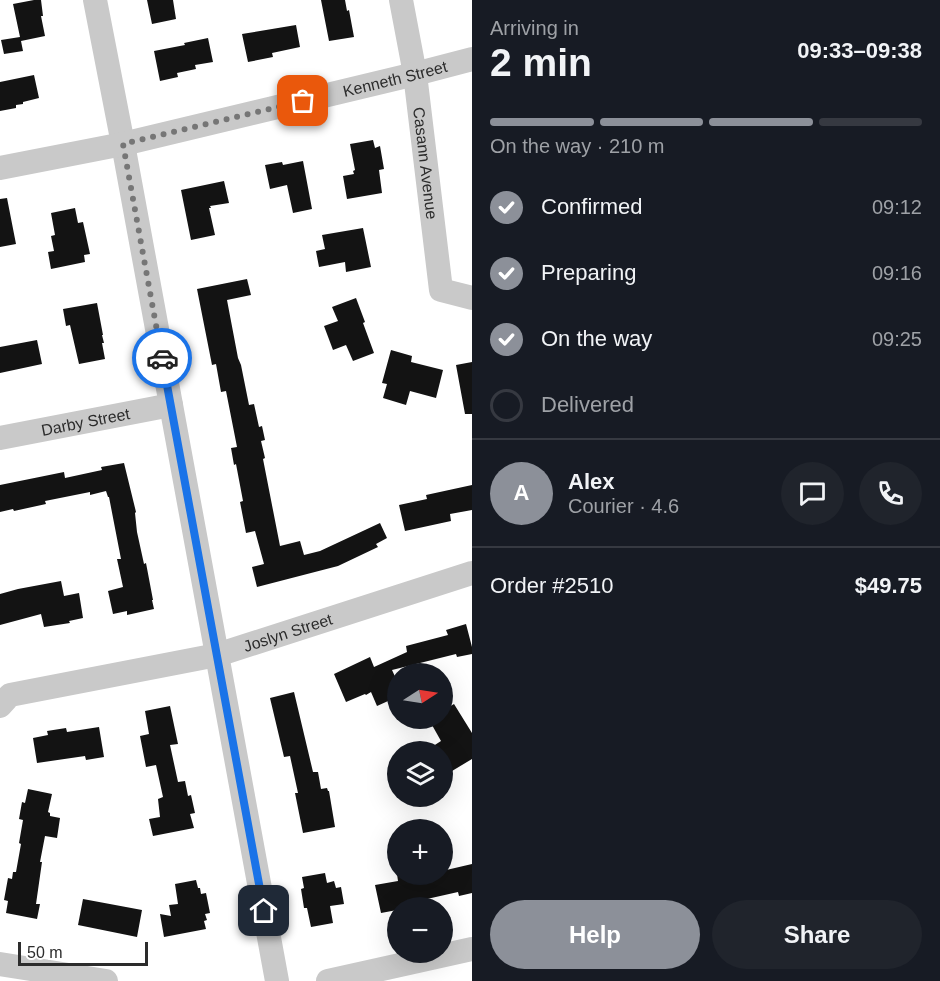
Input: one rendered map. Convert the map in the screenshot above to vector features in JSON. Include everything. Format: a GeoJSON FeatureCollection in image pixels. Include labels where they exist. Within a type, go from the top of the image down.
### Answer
{"type":"FeatureCollection","features":[{"type":"Feature","properties":{"kind":"street"},"geometry":{"type":"LineString","coordinates":[[95,0],[277,981]]}},
{"type":"Feature","properties":{"kind":"street","name":"Casann Avenue"},"geometry":{"type":"LineString","coordinates":[[401,0],[415,74],[441,290],[472,298]]}},
{"type":"Feature","properties":{"kind":"street","name":"Kenneth Street"},"geometry":{"type":"LineString","coordinates":[[0,168],[123,144],[472,59]]}},
{"type":"Feature","properties":{"kind":"street","name":"Darby Street"},"geometry":{"type":"LineString","coordinates":[[0,438],[171,405]]}},
{"type":"Feature","properties":{"kind":"street","name":"Joslyn Street"},"geometry":{"type":"LineString","coordinates":[[0,706],[10,694],[217,656],[472,573]]}},
{"type":"Feature","properties":{"kind":"street"},"geometry":{"type":"LineString","coordinates":[[328,981],[472,949]]}},
{"type":"Feature","properties":{"kind":"street"},"geometry":{"type":"LineString","coordinates":[[0,964],[106,981]]}},
{"type":"Feature","properties":{"kind":"building"},"geometry":{"type":"Polygon","coordinates":[[[41,0],[45,36],[21,41],[23,51],[4,54],[1,40],[20,37],[13,4],[41,0]]]}},
{"type":"Feature","properties":{"kind":"building"},"geometry":{"type":"Polygon","coordinates":[[[147,0],[173,0],[176,19],[152,24],[147,0]]]}},
{"type":"Feature","properties":{"kind":"building"},"geometry":{"type":"Polygon","coordinates":[[[321,0],[345,0],[354,37],[329,41],[321,0]]]}},
{"type":"Feature","properties":{"kind":"building"},"geometry":{"type":"Polygon","coordinates":[[[296,25],[300,47],[272,53],[273,57],[248,62],[242,34],[296,25]]]}},
{"type":"Feature","properties":{"kind":"building"},"geometry":{"type":"Polygon","coordinates":[[[208,38],[213,62],[195,65],[196,69],[177,73],[178,77],[160,81],[154,51],[208,38]]]}},
{"type":"Feature","properties":{"kind":"building"},"geometry":{"type":"Polygon","coordinates":[[[34,75],[39,98],[16,105],[16,108],[0,111],[0,82],[34,75]]]}},
{"type":"Feature","properties":{"kind":"building"},"geometry":{"type":"Polygon","coordinates":[[[373,140],[375,148],[380,146],[384,169],[379,170],[382,193],[347,199],[343,176],[354,174],[355,170],[350,144],[373,140]]]}},
{"type":"Feature","properties":{"kind":"building"},"geometry":{"type":"Polygon","coordinates":[[[303,161],[312,209],[293,213],[287,185],[270,189],[265,165],[282,162],[283,165],[303,161]]]}},
{"type":"Feature","properties":{"kind":"building"},"geometry":{"type":"Polygon","coordinates":[[[224,181],[229,203],[209,208],[215,235],[191,240],[181,190],[224,181]]]}},
{"type":"Feature","properties":{"kind":"building"},"geometry":{"type":"Polygon","coordinates":[[[7,198],[16,244],[0,247],[0,199],[7,198]]]}},
{"type":"Feature","properties":{"kind":"building"},"geometry":{"type":"Polygon","coordinates":[[[75,208],[78,223],[83,222],[90,254],[84,255],[85,262],[51,269],[48,252],[54,251],[51,236],[55,235],[51,213],[75,208]]]}},
{"type":"Feature","properties":{"kind":"building"},"geometry":{"type":"Polygon","coordinates":[[[363,228],[371,267],[346,272],[345,262],[319,267],[316,251],[325,249],[322,235],[363,228]]]}},
{"type":"Feature","properties":{"kind":"building"},"geometry":{"type":"Polygon","coordinates":[[[247,279],[251,295],[227,300],[249,405],[254,404],[259,427],[262,426],[265,440],[261,441],[265,458],[263,459],[280,546],[300,541],[304,555],[320,551],[380,523],[387,538],[376,544],[378,547],[338,566],[257,587],[252,567],[264,564],[255,531],[246,533],[240,502],[243,501],[231,448],[237,447],[226,391],[221,392],[216,364],[212,365],[197,289],[247,279]]]}},
{"type":"Feature","properties":{"kind":"building"},"geometry":{"type":"Polygon","coordinates":[[[356,298],[374,353],[353,361],[346,345],[333,350],[324,326],[338,321],[332,307],[356,298]]]}},
{"type":"Feature","properties":{"kind":"building"},"geometry":{"type":"Polygon","coordinates":[[[97,303],[105,359],[79,364],[70,325],[66,326],[63,309],[97,303]]]}},
{"type":"Feature","properties":{"kind":"building"},"geometry":{"type":"Polygon","coordinates":[[[37,340],[42,364],[0,373],[0,347],[37,340]]]}},
{"type":"Feature","properties":{"kind":"building"},"geometry":{"type":"Polygon","coordinates":[[[391,350],[412,356],[411,362],[443,370],[436,398],[410,391],[406,405],[383,398],[387,384],[382,383],[391,350]]]}},
{"type":"Feature","properties":{"kind":"building"},"geometry":{"type":"Polygon","coordinates":[[[472,362],[472,414],[465,414],[456,365],[472,362]]]}},
{"type":"Feature","properties":{"kind":"building"},"geometry":{"type":"Polygon","coordinates":[[[124,463],[136,512],[137,532],[144,564],[146,563],[154,609],[127,615],[127,611],[113,614],[108,591],[123,587],[117,559],[121,559],[106,491],[90,495],[90,492],[45,501],[46,504],[0,512],[0,485],[64,472],[65,478],[124,463]]]}},
{"type":"Feature","properties":{"kind":"building"},"geometry":{"type":"Polygon","coordinates":[[[472,485],[472,510],[450,514],[451,521],[405,531],[399,505],[427,499],[426,495],[472,485]]]}},
{"type":"Feature","properties":{"kind":"building"},"geometry":{"type":"Polygon","coordinates":[[[61,581],[64,596],[79,593],[83,618],[69,621],[70,623],[44,627],[41,614],[0,625],[0,594],[61,581]]]}},
{"type":"Feature","properties":{"kind":"building"},"geometry":{"type":"Polygon","coordinates":[[[466,624],[472,654],[457,657],[456,654],[420,663],[387,663],[387,702],[377,706],[371,692],[346,702],[334,674],[370,657],[374,667],[407,652],[406,646],[448,635],[446,630],[466,624]]]}},
{"type":"Feature","properties":{"kind":"building"},"geometry":{"type":"Polygon","coordinates":[[[294,692],[313,772],[318,772],[321,789],[327,788],[329,791],[335,827],[303,833],[290,756],[284,757],[270,698],[294,692]]]}},
{"type":"Feature","properties":{"kind":"building"},"geometry":{"type":"Polygon","coordinates":[[[453,705],[472,733],[472,759],[453,770],[453,741],[441,741],[434,729],[453,729],[453,705]]]}},
{"type":"Feature","properties":{"kind":"building"},"geometry":{"type":"Polygon","coordinates":[[[170,706],[178,744],[170,745],[178,782],[185,781],[188,796],[191,795],[195,813],[190,814],[194,828],[153,836],[149,819],[160,817],[158,799],[163,797],[156,765],[146,767],[140,736],[149,734],[145,711],[170,706]]]}},
{"type":"Feature","properties":{"kind":"building"},"geometry":{"type":"Polygon","coordinates":[[[99,727],[104,757],[86,760],[85,756],[37,763],[33,738],[48,735],[47,731],[66,728],[67,732],[99,727]]]}},
{"type":"Feature","properties":{"kind":"building"},"geometry":{"type":"Polygon","coordinates":[[[28,789],[52,794],[48,812],[50,816],[60,818],[57,838],[45,836],[40,862],[42,862],[36,904],[40,904],[37,919],[6,913],[8,901],[4,900],[8,878],[12,879],[13,872],[16,872],[23,820],[19,819],[22,802],[25,803],[28,789]]]}},
{"type":"Feature","properties":{"kind":"building"},"geometry":{"type":"Polygon","coordinates":[[[472,864],[472,893],[459,896],[458,892],[436,897],[387,897],[387,912],[381,913],[375,885],[387,883],[387,885],[453,885],[453,868],[472,864]]]}},
{"type":"Feature","properties":{"kind":"building"},"geometry":{"type":"Polygon","coordinates":[[[325,873],[327,883],[334,881],[336,888],[341,887],[344,904],[330,906],[333,923],[311,927],[307,908],[304,908],[302,877],[325,873]]]}},
{"type":"Feature","properties":{"kind":"building"},"geometry":{"type":"Polygon","coordinates":[[[196,880],[201,894],[206,893],[210,913],[205,914],[206,929],[164,937],[160,914],[171,916],[169,905],[178,904],[175,884],[196,880]]]}},
{"type":"Feature","properties":{"kind":"building"},"geometry":{"type":"Polygon","coordinates":[[[83,899],[142,910],[137,937],[78,925],[83,899]]]}},
{"type":"Feature","properties":{"kind":"way so far"},"geometry":{"type":"LineString","coordinates":[[162,358],[123,144],[303,101]]}},
{"type":"Feature","properties":{"kind":"route"},"geometry":{"type":"LineString","coordinates":[[162,358],[264,911]]}}]}
